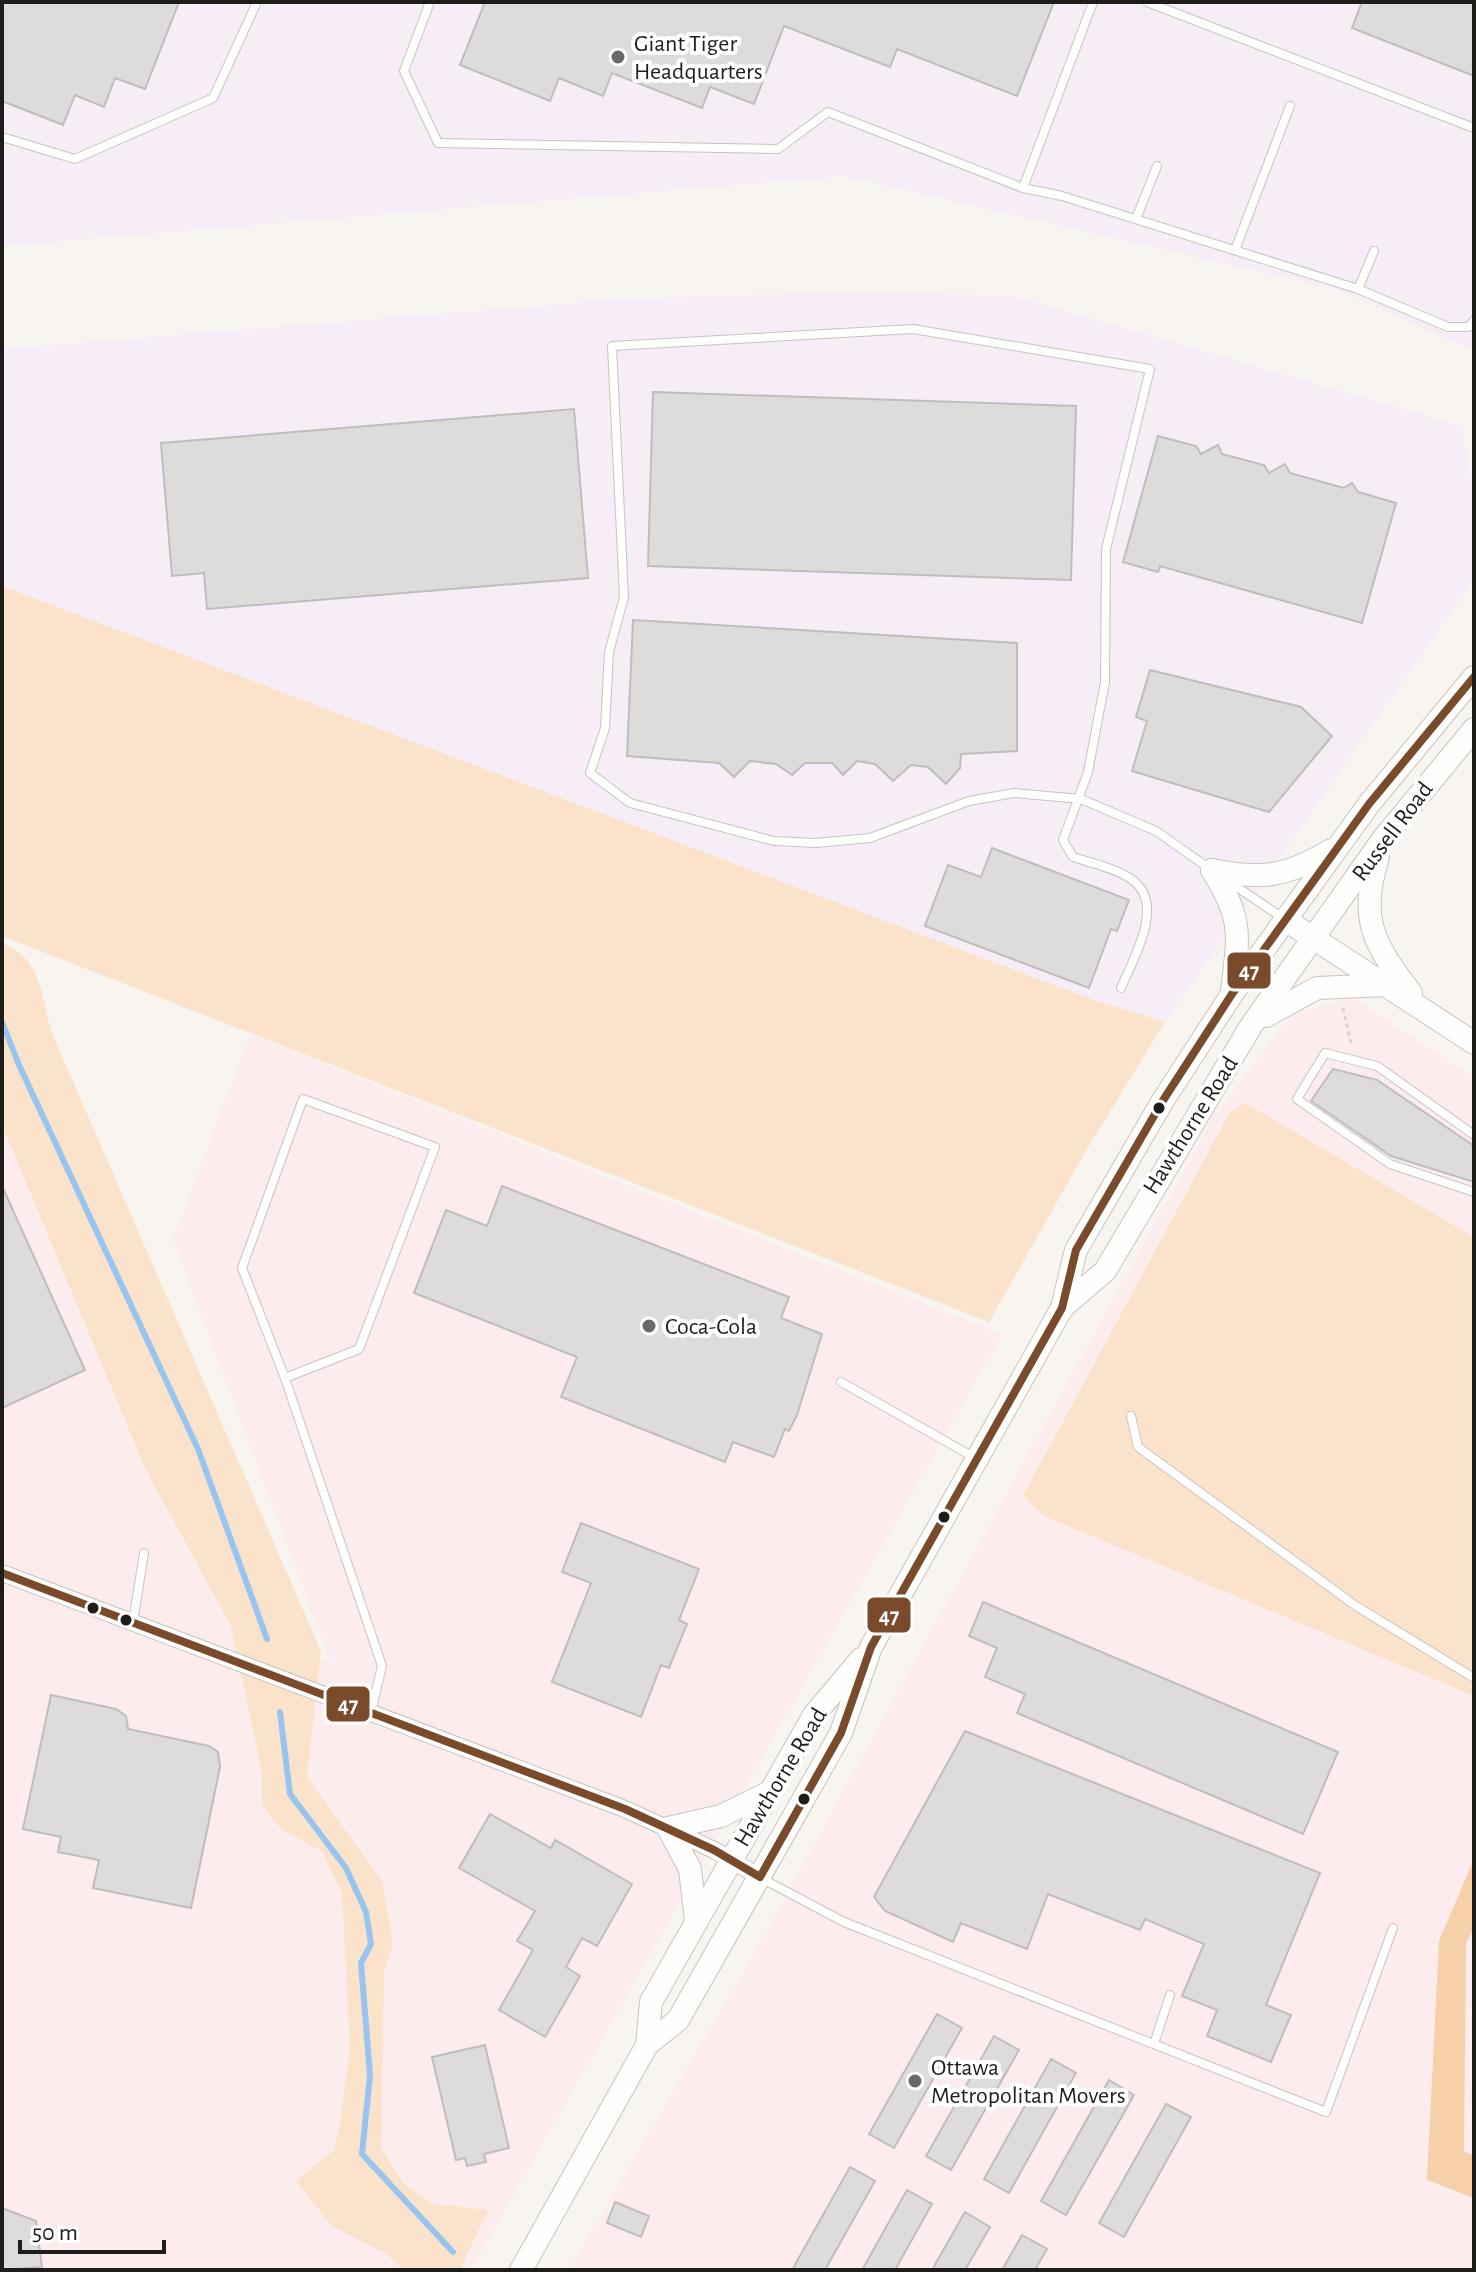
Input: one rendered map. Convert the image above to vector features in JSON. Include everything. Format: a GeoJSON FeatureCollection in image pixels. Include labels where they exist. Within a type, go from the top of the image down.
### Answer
{"type":"FeatureCollection","features":[{"type":"Feature","properties":{"kind":"main road","name":"Russell Road"},"geometry":{"type":"LineString","coordinates":[[1284,919],[1422,737],[1474,677]]}},
{"type":"Feature","properties":{"kind":"main road","name":"Russell Road"},"geometry":{"type":"LineString","coordinates":[[1315,938],[1383,839],[1474,729]]}},
{"type":"Feature","properties":{"kind":"main road"},"geometry":{"type":"LineString","coordinates":[[1383,839],[1370,890],[1370,928],[1387,962],[1421,1007]]}},
{"type":"Feature","properties":{"kind":"main road"},"geometry":{"type":"LineString","coordinates":[[1212,870],[1246,877],[1278,875],[1308,864],[1339,845]]}},
{"type":"Feature","properties":{"kind":"main road"},"geometry":{"type":"LineString","coordinates":[[1212,870],[1231,900],[1238,926],[1232,994]]}},
{"type":"Feature","properties":{"kind":"main road"},"geometry":{"type":"LineString","coordinates":[[1284,919],[1474,1043]]}},
{"type":"Feature","properties":{"kind":"main road","name":"Hawthorne Road"},"geometry":{"type":"LineString","coordinates":[[521,2270],[647,2045],[678,2020],[841,1733],[871,1647],[1062,1308],[1076,1250],[1162,1102],[1284,919]]}},
{"type":"Feature","properties":{"kind":"main road","name":"Hawthorne Road"},"geometry":{"type":"LineString","coordinates":[[1062,1308],[1105,1271],[1251,1026],[1315,938]]}},
{"type":"Feature","properties":{"kind":"main road"},"geometry":{"type":"LineString","coordinates":[[1251,1026],[1289,1000],[1317,988],[1387,985]]}},
{"type":"Feature","properties":{"kind":"main road","name":"Hawthorne Road"},"geometry":{"type":"LineString","coordinates":[[647,2045],[651,2002],[696,1921],[814,1715],[871,1647]]}},
{"type":"Feature","properties":{"kind":"main road"},"geometry":{"type":"LineString","coordinates":[[696,1921],[690,1869],[668,1828],[721,1816],[769,1793]]}},
{"type":"Feature","properties":{"kind":"street"},"geometry":{"type":"LineString","coordinates":[[2,1573],[668,1828],[760,1877]]}},
{"type":"Feature","properties":{"kind":"lane"},"geometry":{"type":"LineString","coordinates":[[2,137],[75,159],[213,98],[257,2]]}},
{"type":"Feature","properties":{"kind":"lane"},"geometry":{"type":"LineString","coordinates":[[430,2],[404,71],[438,143],[778,149],[828,112],[1023,188],[1136,219],[1358,289],[1448,327],[1469,327],[1474,320]]}},
{"type":"Feature","properties":{"kind":"lane"},"geometry":{"type":"LineString","coordinates":[[1023,188],[1093,2]]}},
{"type":"Feature","properties":{"kind":"lane"},"geometry":{"type":"LineString","coordinates":[[1147,2],[1474,128]]}},
{"type":"Feature","properties":{"kind":"lane"},"geometry":{"type":"LineString","coordinates":[[1235,250],[1290,106]]}},
{"type":"Feature","properties":{"kind":"lane"},"geometry":{"type":"LineString","coordinates":[[1136,219],[1157,166]]}},
{"type":"Feature","properties":{"kind":"lane"},"geometry":{"type":"LineString","coordinates":[[1358,289],[1374,251]]}},
{"type":"Feature","properties":{"kind":"lane"},"geometry":{"type":"LineString","coordinates":[[1121,988],[1148,920],[1143,891],[1132,880],[1073,857],[1063,840],[1081,799],[1105,682],[1106,549],[1150,369],[913,329],[612,346],[624,597],[609,652],[605,728],[590,773],[630,803],[702,825],[788,842],[870,838],[969,801],[1014,793],[1081,799],[1156,831],[1284,919]]}},
{"type":"Feature","properties":{"kind":"lane"},"geometry":{"type":"LineString","coordinates":[[1474,1135],[1377,1066],[1325,1053],[1297,1099],[1390,1164],[1474,1192]]}},
{"type":"Feature","properties":{"kind":"lane"},"geometry":{"type":"LineString","coordinates":[[285,1378],[359,1349],[435,1147],[303,1099],[242,1268],[285,1378],[382,1666],[370,1713]]}},
{"type":"Feature","properties":{"kind":"lane"},"geometry":{"type":"LineString","coordinates":[[841,1382],[977,1459]]}},
{"type":"Feature","properties":{"kind":"lane"},"geometry":{"type":"LineString","coordinates":[[1131,1416],[1138,1447],[1356,1606],[1474,1678]]}},
{"type":"Feature","properties":{"kind":"lane"},"geometry":{"type":"LineString","coordinates":[[133,1623],[144,1553]]}},
{"type":"Feature","properties":{"kind":"lane"},"geometry":{"type":"LineString","coordinates":[[760,1877],[844,1922],[1326,2112],[1393,1928]]}},
{"type":"Feature","properties":{"kind":"lane"},"geometry":{"type":"LineString","coordinates":[[1154,2044],[1170,1995]]}},
{"type":"Feature","properties":{"kind":"path"},"geometry":{"type":"LineString","coordinates":[[1341,997],[1355,1061]]}},
{"type":"Feature","properties":{"kind":"shaded area"},"geometry":{"type":"Polygon","coordinates":[[[2,2],[1474,2],[1474,351],[1339,290],[844,176],[2,246],[2,2]]]}},
{"type":"Feature","properties":{"kind":"shaded area"},"geometry":{"type":"Polygon","coordinates":[[[857,292],[1013,296],[1462,426],[1474,497],[1474,580],[1165,1022],[1094,1000],[2,589],[2,349],[626,299],[857,292]]]}},
{"type":"Feature","properties":{"kind":"shaded area"},"geometry":{"type":"Polygon","coordinates":[[[2,586],[1094,1000],[1165,1022],[1087,1149],[989,1322],[2,936],[2,586]]]}},
{"type":"Feature","properties":{"kind":"shaded area"},"geometry":{"type":"Polygon","coordinates":[[[2,943],[25,958],[37,979],[51,1031],[321,1651],[307,1777],[382,1881],[393,1943],[384,1973],[381,2148],[404,2184],[433,2204],[488,2210],[460,2270],[404,2270],[385,2253],[332,2226],[296,2181],[334,2150],[340,2125],[350,2049],[342,1894],[323,1852],[281,1829],[262,1805],[262,1773],[231,1626],[145,1468],[2,1125],[2,943]]]}},
{"type":"Feature","properties":{"kind":"shaded area"},"geometry":{"type":"Polygon","coordinates":[[[1352,997],[1474,1078],[1474,2270],[569,2270],[754,1954],[1214,1116],[1291,1016],[1352,997]]]}},
{"type":"Feature","properties":{"kind":"shaded area"},"geometry":{"type":"Polygon","coordinates":[[[250,1034],[1002,1335],[471,2270],[2,2270],[2,1101],[245,1642],[331,1662],[173,1239],[250,1034]]]}},
{"type":"Feature","properties":{"kind":"shaded area"},"geometry":{"type":"Polygon","coordinates":[[[1245,1103],[1474,1237],[1474,1696],[1044,1516],[1023,1496],[1230,1112],[1245,1103]]]}},
{"type":"Feature","properties":{"kind":"shaded area"},"geometry":{"type":"Polygon","coordinates":[[[1474,1859],[1474,1928],[1466,1943],[1464,2152],[1474,2155],[1474,2198],[1427,2180],[1439,1941],[1474,1859]]]}},
{"type":"Feature","properties":{"kind":"building"},"geometry":{"type":"Polygon","coordinates":[[[2,2],[179,2],[145,89],[115,78],[104,107],[75,95],[63,125],[2,101],[2,2]]]}},
{"type":"Feature","properties":{"kind":"building","name":"Giant Tiger Headquarters"},"geometry":{"type":"Polygon","coordinates":[[[485,2],[1054,2],[1017,96],[897,49],[890,67],[784,26],[754,104],[710,87],[702,108],[612,73],[603,96],[559,78],[550,101],[460,65],[485,2]]]}},
{"type":"Feature","properties":{"kind":"building"},"geometry":{"type":"Polygon","coordinates":[[[1362,2],[1474,2],[1474,76],[1352,28],[1362,2]]]}},
{"type":"Feature","properties":{"kind":"building"},"geometry":{"type":"Polygon","coordinates":[[[653,392],[1076,406],[1071,580],[648,566],[653,392]]]}},
{"type":"Feature","properties":{"kind":"building"},"geometry":{"type":"Polygon","coordinates":[[[574,409],[588,578],[207,609],[204,573],[172,576],[161,443],[574,409]]]}},
{"type":"Feature","properties":{"kind":"building"},"geometry":{"type":"Polygon","coordinates":[[[1158,436],[1196,446],[1201,454],[1218,445],[1222,454],[1264,465],[1269,473],[1285,464],[1290,473],[1344,488],[1352,483],[1358,492],[1396,503],[1362,623],[1160,566],[1158,572],[1123,562],[1158,436]]]}},
{"type":"Feature","properties":{"kind":"building"},"geometry":{"type":"Polygon","coordinates":[[[633,620],[1017,643],[1017,751],[961,754],[960,768],[946,784],[928,767],[911,765],[893,781],[875,764],[857,761],[843,775],[832,763],[805,763],[792,775],[776,764],[750,761],[734,777],[719,763],[627,756],[633,620]]]}},
{"type":"Feature","properties":{"kind":"building"},"geometry":{"type":"Polygon","coordinates":[[[1150,670],[1301,707],[1332,736],[1269,812],[1132,771],[1147,721],[1136,717],[1150,670]]]}},
{"type":"Feature","properties":{"kind":"building"},"geometry":{"type":"Polygon","coordinates":[[[992,848],[1129,900],[1117,931],[1111,929],[1089,988],[925,926],[948,865],[981,877],[992,848]]]}},
{"type":"Feature","properties":{"kind":"building"},"geometry":{"type":"Polygon","coordinates":[[[1333,1069],[1377,1080],[1474,1146],[1474,1182],[1391,1156],[1311,1101],[1333,1069]]]}},
{"type":"Feature","properties":{"kind":"building"},"geometry":{"type":"Polygon","coordinates":[[[2,1186],[85,1370],[2,1408],[2,1186]]]}},
{"type":"Feature","properties":{"kind":"building","name":"Coca-Cola"},"geometry":{"type":"Polygon","coordinates":[[[502,1186],[789,1297],[781,1318],[822,1334],[797,1415],[789,1431],[785,1429],[774,1457],[733,1442],[725,1462],[561,1397],[577,1357],[414,1293],[446,1210],[487,1226],[502,1186]]]}},
{"type":"Feature","properties":{"kind":"building"},"geometry":{"type":"Polygon","coordinates":[[[581,1523],[699,1569],[679,1620],[687,1624],[669,1668],[661,1665],[641,1717],[552,1682],[591,1583],[562,1572],[581,1523]]]}},
{"type":"Feature","properties":{"kind":"building"},"geometry":{"type":"Polygon","coordinates":[[[983,1602],[1338,1752],[1303,1834],[1017,1713],[1025,1694],[985,1677],[997,1648],[969,1636],[983,1602]]]}},
{"type":"Feature","properties":{"kind":"building"},"geometry":{"type":"Polygon","coordinates":[[[51,1695],[116,1709],[126,1716],[128,1729],[209,1746],[218,1752],[220,1767],[191,1908],[93,1888],[99,1860],[58,1852],[61,1837],[23,1829],[51,1695]]]}},
{"type":"Feature","properties":{"kind":"building"},"geometry":{"type":"Polygon","coordinates":[[[965,1731],[1320,1873],[1266,2005],[1291,2015],[1271,2062],[1207,2036],[1217,2010],[1182,1996],[1204,1944],[1145,1919],[1140,1930],[1048,1894],[1027,1949],[961,1923],[953,1942],[885,1911],[874,1897],[965,1731]]]}},
{"type":"Feature","properties":{"kind":"building"},"geometry":{"type":"Polygon","coordinates":[[[490,1814],[551,1848],[555,1840],[632,1884],[597,1946],[582,1938],[566,1967],[580,1976],[545,2037],[499,2010],[533,1950],[517,1941],[535,1911],[459,1868],[490,1814]]]}},
{"type":"Feature","properties":{"kind":"building","name":"Ottawa Metropolitan Movers"},"geometry":{"type":"Polygon","coordinates":[[[937,2014],[962,2028],[894,2148],[869,2134],[937,2014]]]}},
{"type":"Feature","properties":{"kind":"building"},"geometry":{"type":"Polygon","coordinates":[[[994,2036],[1019,2050],[951,2170],[926,2156],[994,2036]]]}},
{"type":"Feature","properties":{"kind":"building"},"geometry":{"type":"Polygon","coordinates":[[[485,2045],[509,2148],[484,2154],[486,2162],[467,2166],[465,2158],[456,2160],[432,2057],[485,2045]]]}},
{"type":"Feature","properties":{"kind":"building"},"geometry":{"type":"Polygon","coordinates":[[[1051,2059],[1076,2073],[1009,2193],[984,2179],[1051,2059]]]}},
{"type":"Feature","properties":{"kind":"building"},"geometry":{"type":"Polygon","coordinates":[[[1109,2080],[1134,2095],[1066,2215],[1041,2201],[1109,2080]]]}},
{"type":"Feature","properties":{"kind":"building"},"geometry":{"type":"Polygon","coordinates":[[[1166,2104],[1191,2117],[1124,2237],[1099,2223],[1166,2104]]]}},
{"type":"Feature","properties":{"kind":"building"},"geometry":{"type":"Polygon","coordinates":[[[850,2167],[875,2181],[825,2270],[792,2270],[850,2167]]]}},
{"type":"Feature","properties":{"kind":"building"},"geometry":{"type":"Polygon","coordinates":[[[907,2190],[932,2204],[895,2270],[862,2270],[907,2190]]]}},
{"type":"Feature","properties":{"kind":"building"},"geometry":{"type":"Polygon","coordinates":[[[615,2202],[649,2216],[641,2237],[607,2223],[615,2202]]]}},
{"type":"Feature","properties":{"kind":"building"},"geometry":{"type":"Polygon","coordinates":[[[2,2208],[36,2221],[42,2267],[2,2270],[2,2208]]]}},
{"type":"Feature","properties":{"kind":"building"},"geometry":{"type":"Polygon","coordinates":[[[965,2212],[990,2227],[965,2270],[932,2270],[965,2212]]]}},
{"type":"Feature","properties":{"kind":"building"},"geometry":{"type":"Polygon","coordinates":[[[1022,2235],[1047,2249],[1035,2270],[1002,2270],[1022,2235]]]}},
{"type":"Feature","properties":{"kind":"waterway"},"geometry":{"type":"LineString","coordinates":[[2,1022],[19,1065],[198,1449],[267,1639]]}},
{"type":"Feature","properties":{"kind":"waterway"},"geometry":{"type":"LineString","coordinates":[[280,1712],[290,1794],[346,1868],[366,1912],[371,1944],[361,1963],[370,2075],[362,2154],[453,2252]]}},
{"type":"Feature","properties":{"kind":"transit line","name":"47"},"geometry":{"type":"LineString","coordinates":[[2,1573],[625,1809],[714,1850],[760,1877],[841,1733],[871,1647],[1062,1308],[1076,1250],[1162,1102],[1232,994],[1369,804],[1474,677]]}},
{"type":"Feature","properties":{"kind":"place","name":"Giant Tiger Headquarters"},"geometry":{"type":"Point","coordinates":[618,57]}},
{"type":"Feature","properties":{"kind":"place","name":"Coca-Cola"},"geometry":{"type":"Point","coordinates":[649,1326]}},
{"type":"Feature","properties":{"kind":"place","name":"Ottawa Metropolitan Movers"},"geometry":{"type":"Point","coordinates":[915,2081]}}]}
